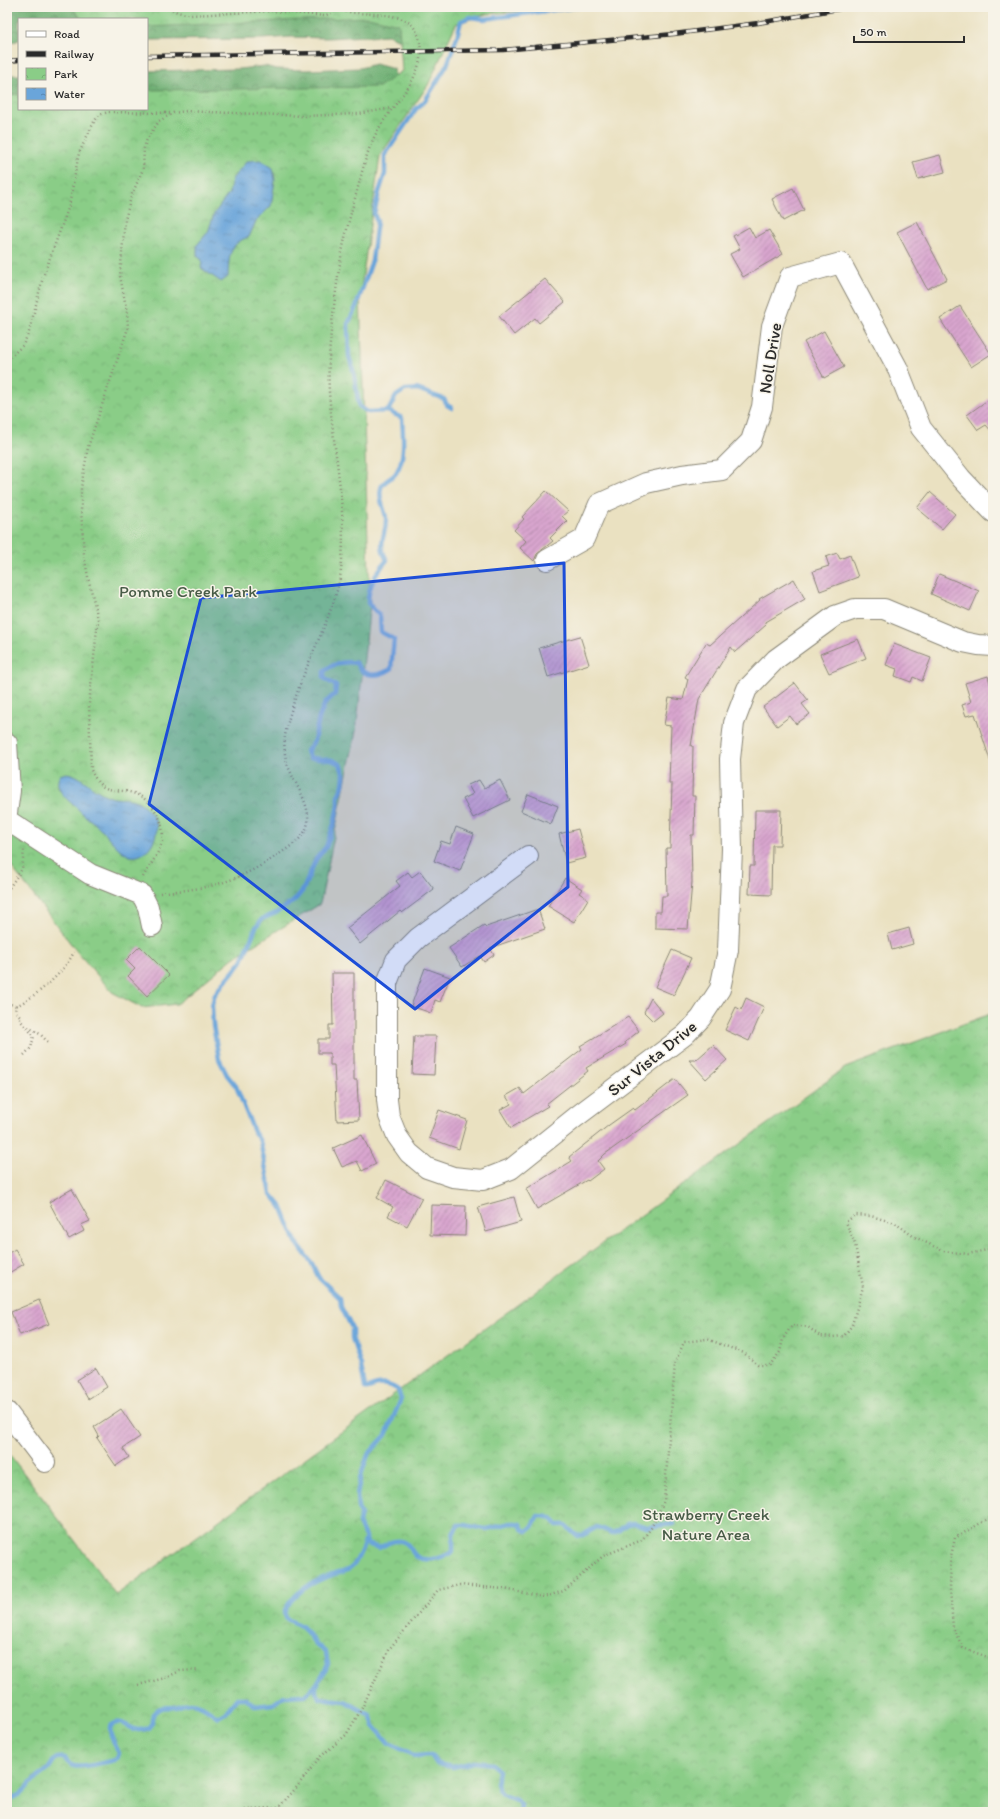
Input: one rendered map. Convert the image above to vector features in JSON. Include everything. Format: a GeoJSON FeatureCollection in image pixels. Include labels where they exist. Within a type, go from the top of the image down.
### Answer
{"type":"FeatureCollection","features":[{"type":"Feature","properties":{"kind":"street","name":"Noll Drive"},"geometry":{"type":"LineString","coordinates":[[547,560],[584,539],[599,504],[646,483],[682,475],[722,470],[727,466],[751,441],[762,407],[772,326],[790,278],[841,263],[897,367],[921,428],[960,478],[993,512]]}},
{"type":"Feature","properties":{"kind":"street","name":"Sur Vista Drive"},"geometry":{"type":"LineString","coordinates":[[528,856],[418,938],[396,960],[387,983],[387,1100],[389,1116],[397,1136],[409,1153],[427,1168],[453,1178],[483,1180],[511,1169],[576,1117],[685,1035],[702,1018],[720,989],[728,950],[732,849],[730,760],[734,723],[747,689],[776,659],[835,616],[855,609],[884,609],[963,642],[993,646]]}},
{"type":"Feature","properties":{"kind":"street"},"geometry":{"type":"LineString","coordinates":[[7,743],[10,791],[7,813]]}},
{"type":"Feature","properties":{"kind":"street"},"geometry":{"type":"LineString","coordinates":[[7,820],[90,874],[138,894],[148,907],[152,926]]}},
{"type":"Feature","properties":{"kind":"street"},"geometry":{"type":"LineString","coordinates":[[7,1412],[46,1462]]}},
{"type":"Feature","properties":{"kind":"path"},"geometry":{"type":"LineString","coordinates":[[169,7],[177,12],[191,15],[274,12],[324,16],[338,10]]}},
{"type":"Feature","properties":{"kind":"path"},"geometry":{"type":"LineString","coordinates":[[274,12],[284,7]]}},
{"type":"Feature","properties":{"kind":"path"},"geometry":{"type":"LineString","coordinates":[[138,894],[193,889],[237,878],[293,844],[306,830],[309,815],[287,762],[285,740],[298,694],[338,588],[341,570],[341,484],[329,388],[331,332],[339,272],[348,224],[365,158],[377,132],[392,108],[412,83],[418,72],[420,63],[420,42],[415,29],[407,22],[393,16],[347,13],[332,7]]}},
{"type":"Feature","properties":{"kind":"path"},"geometry":{"type":"LineString","coordinates":[[7,360],[27,339],[43,277],[69,206],[76,158],[99,115],[108,112],[173,113],[201,111],[303,116],[358,114],[392,108]]}},
{"type":"Feature","properties":{"kind":"path"},"geometry":{"type":"LineString","coordinates":[[138,894],[161,846],[162,834],[158,816],[150,804],[137,794],[112,791],[104,787],[96,779],[91,770],[89,704],[98,619],[90,589],[84,555],[81,488],[88,447],[128,328],[127,312],[120,276],[126,216],[131,197],[143,169],[144,148],[149,133],[159,121],[173,113]]}},
{"type":"Feature","properties":{"kind":"path"},"geometry":{"type":"LineString","coordinates":[[7,891],[22,869],[26,832]]}},
{"type":"Feature","properties":{"kind":"path"},"geometry":{"type":"LineString","coordinates":[[7,1003],[16,1006],[26,1001],[65,967],[74,952]]}},
{"type":"Feature","properties":{"kind":"path"},"geometry":{"type":"LineString","coordinates":[[16,1006],[15,1011],[20,1016],[20,1020],[34,1036],[34,1042],[24,1055]]}},
{"type":"Feature","properties":{"kind":"path"},"geometry":{"type":"LineString","coordinates":[[27,1027],[40,1034],[48,1042]]}},
{"type":"Feature","properties":{"kind":"path"},"geometry":{"type":"LineString","coordinates":[[242,1812],[245,1808],[278,1808],[320,1757],[346,1735],[362,1708],[390,1648],[418,1612],[438,1590],[460,1585],[504,1589],[544,1597],[564,1591],[602,1556],[642,1540],[651,1528],[664,1501],[675,1363],[684,1342],[707,1339],[744,1353],[758,1365],[764,1365],[770,1364],[780,1352],[783,1339],[792,1325],[808,1327],[820,1336],[844,1336],[852,1325],[863,1287],[855,1244],[846,1222],[855,1215],[871,1216],[895,1223],[914,1236],[943,1251],[968,1254],[987,1250],[993,1246]]}},
{"type":"Feature","properties":{"kind":"path"},"geometry":{"type":"LineString","coordinates":[[993,1516],[955,1538],[951,1556],[950,1588],[953,1628],[963,1648],[993,1659]]}},
{"type":"Feature","properties":{"kind":"path"},"geometry":{"type":"LineString","coordinates":[[138,1685],[165,1678],[180,1671],[199,1670]]}},
{"type":"Feature","properties":{"kind":"highlighted area"},"geometry":{"type":"Polygon","coordinates":[[[564,563],[568,887],[415,1009],[149,804],[201,598],[564,563]]]}},
{"type":"Feature","properties":{"kind":"green space"},"geometry":{"type":"Polygon","coordinates":[[[7,7],[89,7],[87,18],[18,18],[18,40],[7,44],[7,7]]]}},
{"type":"Feature","properties":{"kind":"green space","name":"Pomme Creek Park"},"geometry":{"type":"Polygon","coordinates":[[[71,7],[563,7],[486,14],[456,24],[428,85],[380,156],[360,295],[370,604],[356,731],[320,904],[233,958],[177,1004],[142,1008],[112,992],[78,953],[7,861],[7,95],[18,94],[18,110],[148,110],[148,90],[379,87],[402,71],[399,24],[368,17],[148,27],[148,18],[81,18],[71,7]]]}},
{"type":"Feature","properties":{"kind":"green space"},"geometry":{"type":"Polygon","coordinates":[[[270,7],[305,7],[395,19],[409,35],[407,43],[388,35],[327,38],[291,37],[263,39],[148,40],[148,19],[270,7]]]}},
{"type":"Feature","properties":{"kind":"green space"},"geometry":{"type":"Polygon","coordinates":[[[375,64],[394,69],[396,84],[369,92],[148,94],[148,71],[239,69],[265,66],[276,69],[306,70],[360,68],[375,64]]]}},
{"type":"Feature","properties":{"kind":"green space"},"geometry":{"type":"Polygon","coordinates":[[[7,75],[18,75],[18,98],[7,98],[7,75]]]}},
{"type":"Feature","properties":{"kind":"green space","name":"Strawberry Creek Nature Area"},"geometry":{"type":"Polygon","coordinates":[[[993,1013],[993,1812],[7,1812],[7,1451],[116,1595],[845,1068],[993,1013]]]}},
{"type":"Feature","properties":{"kind":"water"},"geometry":{"type":"Polygon","coordinates":[[[261,160],[273,168],[275,180],[271,206],[256,221],[249,237],[237,243],[233,248],[231,252],[228,277],[221,282],[201,268],[202,260],[197,256],[197,245],[208,232],[214,214],[229,193],[232,179],[247,161],[261,160]]]}},
{"type":"Feature","properties":{"kind":"water"},"geometry":{"type":"Polygon","coordinates":[[[66,773],[76,776],[96,790],[108,796],[140,802],[147,808],[156,822],[157,828],[154,840],[147,851],[136,856],[126,854],[99,827],[66,798],[60,790],[58,780],[60,775],[66,773]]]}},
{"type":"Feature","properties":{"kind":"building"},"geometry":{"type":"Polygon","coordinates":[[[940,155],[945,172],[918,179],[913,162],[940,155]]]}},
{"type":"Feature","properties":{"kind":"building"},"geometry":{"type":"Polygon","coordinates":[[[793,188],[804,210],[783,221],[772,199],[793,188]]]}},
{"type":"Feature","properties":{"kind":"building"},"geometry":{"type":"Polygon","coordinates":[[[917,222],[947,279],[927,289],[897,232],[917,222]]]}},
{"type":"Feature","properties":{"kind":"building"},"geometry":{"type":"Polygon","coordinates":[[[749,227],[755,238],[769,230],[783,254],[743,277],[730,254],[740,249],[733,236],[749,227]]]}},
{"type":"Feature","properties":{"kind":"building"},"geometry":{"type":"Polygon","coordinates":[[[545,279],[565,302],[539,323],[535,318],[514,335],[499,316],[545,279]]]}},
{"type":"Feature","properties":{"kind":"building"},"geometry":{"type":"Polygon","coordinates":[[[960,306],[991,354],[971,367],[940,319],[960,306]]]}},
{"type":"Feature","properties":{"kind":"building"},"geometry":{"type":"Polygon","coordinates":[[[824,331],[844,367],[824,378],[804,342],[824,331]]]}},
{"type":"Feature","properties":{"kind":"building"},"geometry":{"type":"Polygon","coordinates":[[[993,396],[993,433],[986,425],[978,430],[967,415],[993,396]]]}},
{"type":"Feature","properties":{"kind":"building"},"geometry":{"type":"Polygon","coordinates":[[[546,491],[568,511],[562,516],[567,521],[550,538],[553,541],[537,554],[534,561],[520,548],[526,541],[514,530],[524,519],[522,517],[546,491]]]}},
{"type":"Feature","properties":{"kind":"building"},"geometry":{"type":"Polygon","coordinates":[[[930,492],[955,514],[942,529],[917,508],[930,492]]]}},
{"type":"Feature","properties":{"kind":"building"},"geometry":{"type":"Polygon","coordinates":[[[837,553],[840,559],[850,555],[858,577],[820,591],[813,571],[829,566],[826,557],[837,553]]]}},
{"type":"Feature","properties":{"kind":"building"},"geometry":{"type":"Polygon","coordinates":[[[939,574],[979,591],[970,611],[931,594],[939,574]]]}},
{"type":"Feature","properties":{"kind":"building"},"geometry":{"type":"Polygon","coordinates":[[[794,579],[805,599],[764,623],[766,625],[735,652],[731,647],[699,699],[691,746],[693,746],[692,796],[695,796],[694,835],[691,835],[692,882],[688,929],[655,928],[655,912],[661,912],[662,896],[667,896],[666,848],[670,848],[672,784],[669,784],[671,726],[664,725],[669,698],[683,700],[688,679],[685,677],[706,643],[710,645],[760,600],[759,599],[794,579]]]}},
{"type":"Feature","properties":{"kind":"building"},"geometry":{"type":"Polygon","coordinates":[[[580,636],[589,664],[548,677],[539,648],[580,636]]]}},
{"type":"Feature","properties":{"kind":"building"},"geometry":{"type":"Polygon","coordinates":[[[858,639],[866,658],[829,673],[820,654],[858,639]]]}},
{"type":"Feature","properties":{"kind":"building"},"geometry":{"type":"Polygon","coordinates":[[[894,644],[931,658],[922,681],[913,677],[911,682],[895,676],[897,669],[886,665],[894,644]]]}},
{"type":"Feature","properties":{"kind":"building"},"geometry":{"type":"Polygon","coordinates":[[[988,676],[993,694],[993,763],[991,763],[975,714],[966,716],[962,705],[971,702],[965,683],[988,676]]]}},
{"type":"Feature","properties":{"kind":"building"},"geometry":{"type":"Polygon","coordinates":[[[795,683],[808,700],[802,704],[810,714],[796,724],[790,716],[777,726],[763,707],[795,683]]]}},
{"type":"Feature","properties":{"kind":"building"},"geometry":{"type":"Polygon","coordinates":[[[479,780],[484,788],[500,780],[510,800],[473,818],[463,799],[473,794],[468,785],[479,780]]]}},
{"type":"Feature","properties":{"kind":"building"},"geometry":{"type":"Polygon","coordinates":[[[528,794],[558,806],[551,824],[521,811],[528,794]]]}},
{"type":"Feature","properties":{"kind":"building"},"geometry":{"type":"Polygon","coordinates":[[[755,810],[781,810],[780,845],[772,845],[771,895],[749,894],[750,866],[754,866],[755,810]]]}},
{"type":"Feature","properties":{"kind":"building"},"geometry":{"type":"Polygon","coordinates":[[[456,827],[474,834],[460,871],[434,861],[441,841],[450,844],[456,827]]]}},
{"type":"Feature","properties":{"kind":"building"},"geometry":{"type":"Polygon","coordinates":[[[578,829],[586,858],[566,863],[559,834],[578,829]]]}},
{"type":"Feature","properties":{"kind":"building"},"geometry":{"type":"Polygon","coordinates":[[[420,871],[434,889],[402,913],[400,911],[360,944],[347,928],[400,886],[396,881],[408,872],[412,877],[420,871]]]}},
{"type":"Feature","properties":{"kind":"building"},"geometry":{"type":"Polygon","coordinates":[[[565,878],[582,889],[579,893],[588,899],[574,922],[548,906],[565,878]]]}},
{"type":"Feature","properties":{"kind":"building"},"geometry":{"type":"Polygon","coordinates":[[[538,909],[545,929],[490,948],[494,955],[484,962],[480,956],[462,967],[449,948],[484,925],[486,927],[538,909]]]}},
{"type":"Feature","properties":{"kind":"building"},"geometry":{"type":"Polygon","coordinates":[[[909,928],[913,944],[892,950],[888,934],[909,928]]]}},
{"type":"Feature","properties":{"kind":"building"},"geometry":{"type":"Polygon","coordinates":[[[140,946],[169,975],[147,996],[128,976],[135,969],[126,960],[140,946]]]}},
{"type":"Feature","properties":{"kind":"building"},"geometry":{"type":"Polygon","coordinates":[[[672,950],[691,958],[674,995],[655,987],[672,950]]]}},
{"type":"Feature","properties":{"kind":"building"},"geometry":{"type":"Polygon","coordinates":[[[425,968],[450,977],[440,1002],[435,1000],[431,1013],[411,1006],[425,968]]]}},
{"type":"Feature","properties":{"kind":"building"},"geometry":{"type":"Polygon","coordinates":[[[332,973],[354,973],[354,1080],[357,1080],[359,1120],[337,1121],[334,1065],[330,1065],[330,1053],[318,1053],[318,1039],[329,1039],[329,1025],[333,1025],[332,973]]]}},
{"type":"Feature","properties":{"kind":"building"},"geometry":{"type":"Polygon","coordinates":[[[651,998],[663,1013],[653,1021],[644,1012],[651,998]]]}},
{"type":"Feature","properties":{"kind":"building"},"geometry":{"type":"Polygon","coordinates":[[[746,998],[764,1007],[749,1041],[725,1030],[736,1007],[741,1010],[746,998]]]}},
{"type":"Feature","properties":{"kind":"building"},"geometry":{"type":"Polygon","coordinates":[[[628,1017],[639,1031],[625,1042],[626,1044],[586,1068],[588,1071],[546,1104],[548,1106],[511,1128],[500,1110],[511,1104],[506,1096],[520,1088],[524,1094],[582,1049],[580,1046],[628,1017]]]}},
{"type":"Feature","properties":{"kind":"building"},"geometry":{"type":"Polygon","coordinates":[[[414,1036],[436,1036],[434,1075],[412,1074],[414,1036]]]}},
{"type":"Feature","properties":{"kind":"building"},"geometry":{"type":"Polygon","coordinates":[[[713,1045],[727,1060],[706,1079],[689,1060],[696,1060],[713,1045]]]}},
{"type":"Feature","properties":{"kind":"building"},"geometry":{"type":"Polygon","coordinates":[[[675,1079],[688,1095],[605,1154],[598,1161],[604,1169],[588,1181],[587,1180],[537,1209],[526,1189],[572,1161],[569,1157],[609,1125],[633,1108],[635,1110],[675,1079]]]}},
{"type":"Feature","properties":{"kind":"building"},"geometry":{"type":"Polygon","coordinates":[[[439,1110],[467,1120],[459,1149],[429,1138],[439,1110]]]}},
{"type":"Feature","properties":{"kind":"building"},"geometry":{"type":"Polygon","coordinates":[[[362,1135],[376,1164],[362,1171],[357,1161],[342,1167],[333,1148],[362,1135]]]}},
{"type":"Feature","properties":{"kind":"building"},"geometry":{"type":"Polygon","coordinates":[[[386,1180],[422,1198],[407,1226],[388,1216],[393,1207],[377,1198],[386,1180]]]}},
{"type":"Feature","properties":{"kind":"building"},"geometry":{"type":"Polygon","coordinates":[[[72,1189],[90,1221],[81,1225],[84,1231],[69,1239],[49,1202],[72,1189]]]}},
{"type":"Feature","properties":{"kind":"building"},"geometry":{"type":"Polygon","coordinates":[[[514,1197],[521,1222],[486,1232],[478,1207],[514,1197]]]}},
{"type":"Feature","properties":{"kind":"building"},"geometry":{"type":"Polygon","coordinates":[[[431,1205],[466,1206],[465,1236],[430,1235],[431,1205]]]}},
{"type":"Feature","properties":{"kind":"building"},"geometry":{"type":"Polygon","coordinates":[[[15,1249],[24,1264],[7,1274],[7,1254],[15,1249]]]}},
{"type":"Feature","properties":{"kind":"building"},"geometry":{"type":"Polygon","coordinates":[[[39,1300],[49,1324],[20,1335],[11,1312],[39,1300]]]}},
{"type":"Feature","properties":{"kind":"building"},"geometry":{"type":"Polygon","coordinates":[[[96,1368],[107,1387],[88,1399],[77,1380],[96,1368]]]}},
{"type":"Feature","properties":{"kind":"building"},"geometry":{"type":"Polygon","coordinates":[[[121,1409],[140,1437],[123,1448],[129,1457],[116,1466],[97,1438],[99,1436],[94,1427],[121,1409]]]}},
{"type":"Feature","properties":{"kind":"waterway"},"geometry":{"type":"LineString","coordinates":[[7,1798],[12,1798],[22,1793],[48,1769],[55,1759],[65,1758],[72,1766],[96,1764],[117,1759],[119,1753],[111,1736],[110,1727],[114,1724],[121,1723],[139,1730],[147,1729],[153,1723],[153,1714],[158,1709],[175,1707],[188,1703],[194,1703],[201,1706],[218,1717],[225,1713],[237,1698],[246,1698],[255,1706],[273,1704],[284,1696],[305,1695],[316,1685],[328,1664],[326,1653],[314,1642],[303,1627],[287,1619],[284,1613],[287,1606],[297,1594],[304,1589],[317,1581],[347,1570],[356,1562],[366,1539],[359,1523],[361,1513],[358,1508],[357,1494],[361,1475],[368,1455],[386,1435],[401,1399],[398,1390],[390,1386],[381,1385],[365,1388],[361,1366],[352,1338],[352,1328],[341,1307],[340,1298],[319,1278],[311,1262],[296,1242],[281,1206],[271,1194],[260,1141],[254,1132],[236,1086],[227,1075],[219,1059],[213,1025],[212,1005],[215,994],[242,961],[256,927],[262,919],[276,913],[294,901],[303,890],[316,859],[326,847],[334,824],[338,806],[338,796],[343,785],[344,775],[340,764],[332,760],[310,758],[307,751],[314,741],[319,718],[325,703],[335,694],[336,686],[324,678],[324,671],[335,664],[347,662],[356,663],[359,668],[371,675],[381,674],[391,669],[394,639],[381,632],[380,616],[368,603],[368,597],[373,580],[387,560],[382,549],[386,518],[380,492],[382,485],[396,473],[399,467],[403,453],[402,418],[388,411],[368,412],[359,406],[354,373],[349,356],[348,324],[356,307],[372,261],[377,221],[374,214],[385,174],[385,155],[416,109],[425,101],[447,65],[461,21],[470,17],[484,19],[578,7]]}},
{"type":"Feature","properties":{"kind":"waterway"},"geometry":{"type":"LineString","coordinates":[[388,411],[396,396],[405,390],[417,389],[444,399],[447,405],[452,408]]}},
{"type":"Feature","properties":{"kind":"waterway"},"geometry":{"type":"LineString","coordinates":[[366,1539],[367,1544],[379,1548],[394,1541],[405,1542],[417,1557],[421,1559],[431,1559],[445,1556],[453,1552],[453,1534],[458,1525],[486,1529],[517,1523],[521,1524],[522,1529],[527,1531],[532,1527],[538,1516],[544,1516],[551,1519],[557,1525],[565,1525],[577,1536],[583,1535],[597,1527],[612,1533],[618,1531],[627,1524],[633,1523],[647,1527],[674,1524]]}},
{"type":"Feature","properties":{"kind":"waterway"},"geometry":{"type":"LineString","coordinates":[[316,1685],[316,1692],[320,1698],[345,1701],[370,1715],[374,1726],[389,1743],[407,1751],[414,1756],[431,1755],[437,1764],[453,1767],[474,1762],[493,1764],[498,1771],[497,1780],[499,1790],[504,1795],[519,1802],[521,1805],[520,1812]]}},
{"type":"Feature","properties":{"kind":"railway"},"geometry":{"type":"LineString","coordinates":[[148,56],[503,50],[674,34],[758,23],[850,7]]}},
{"type":"Feature","properties":{"kind":"railway"},"geometry":{"type":"LineString","coordinates":[[7,61],[18,60]]}}]}
